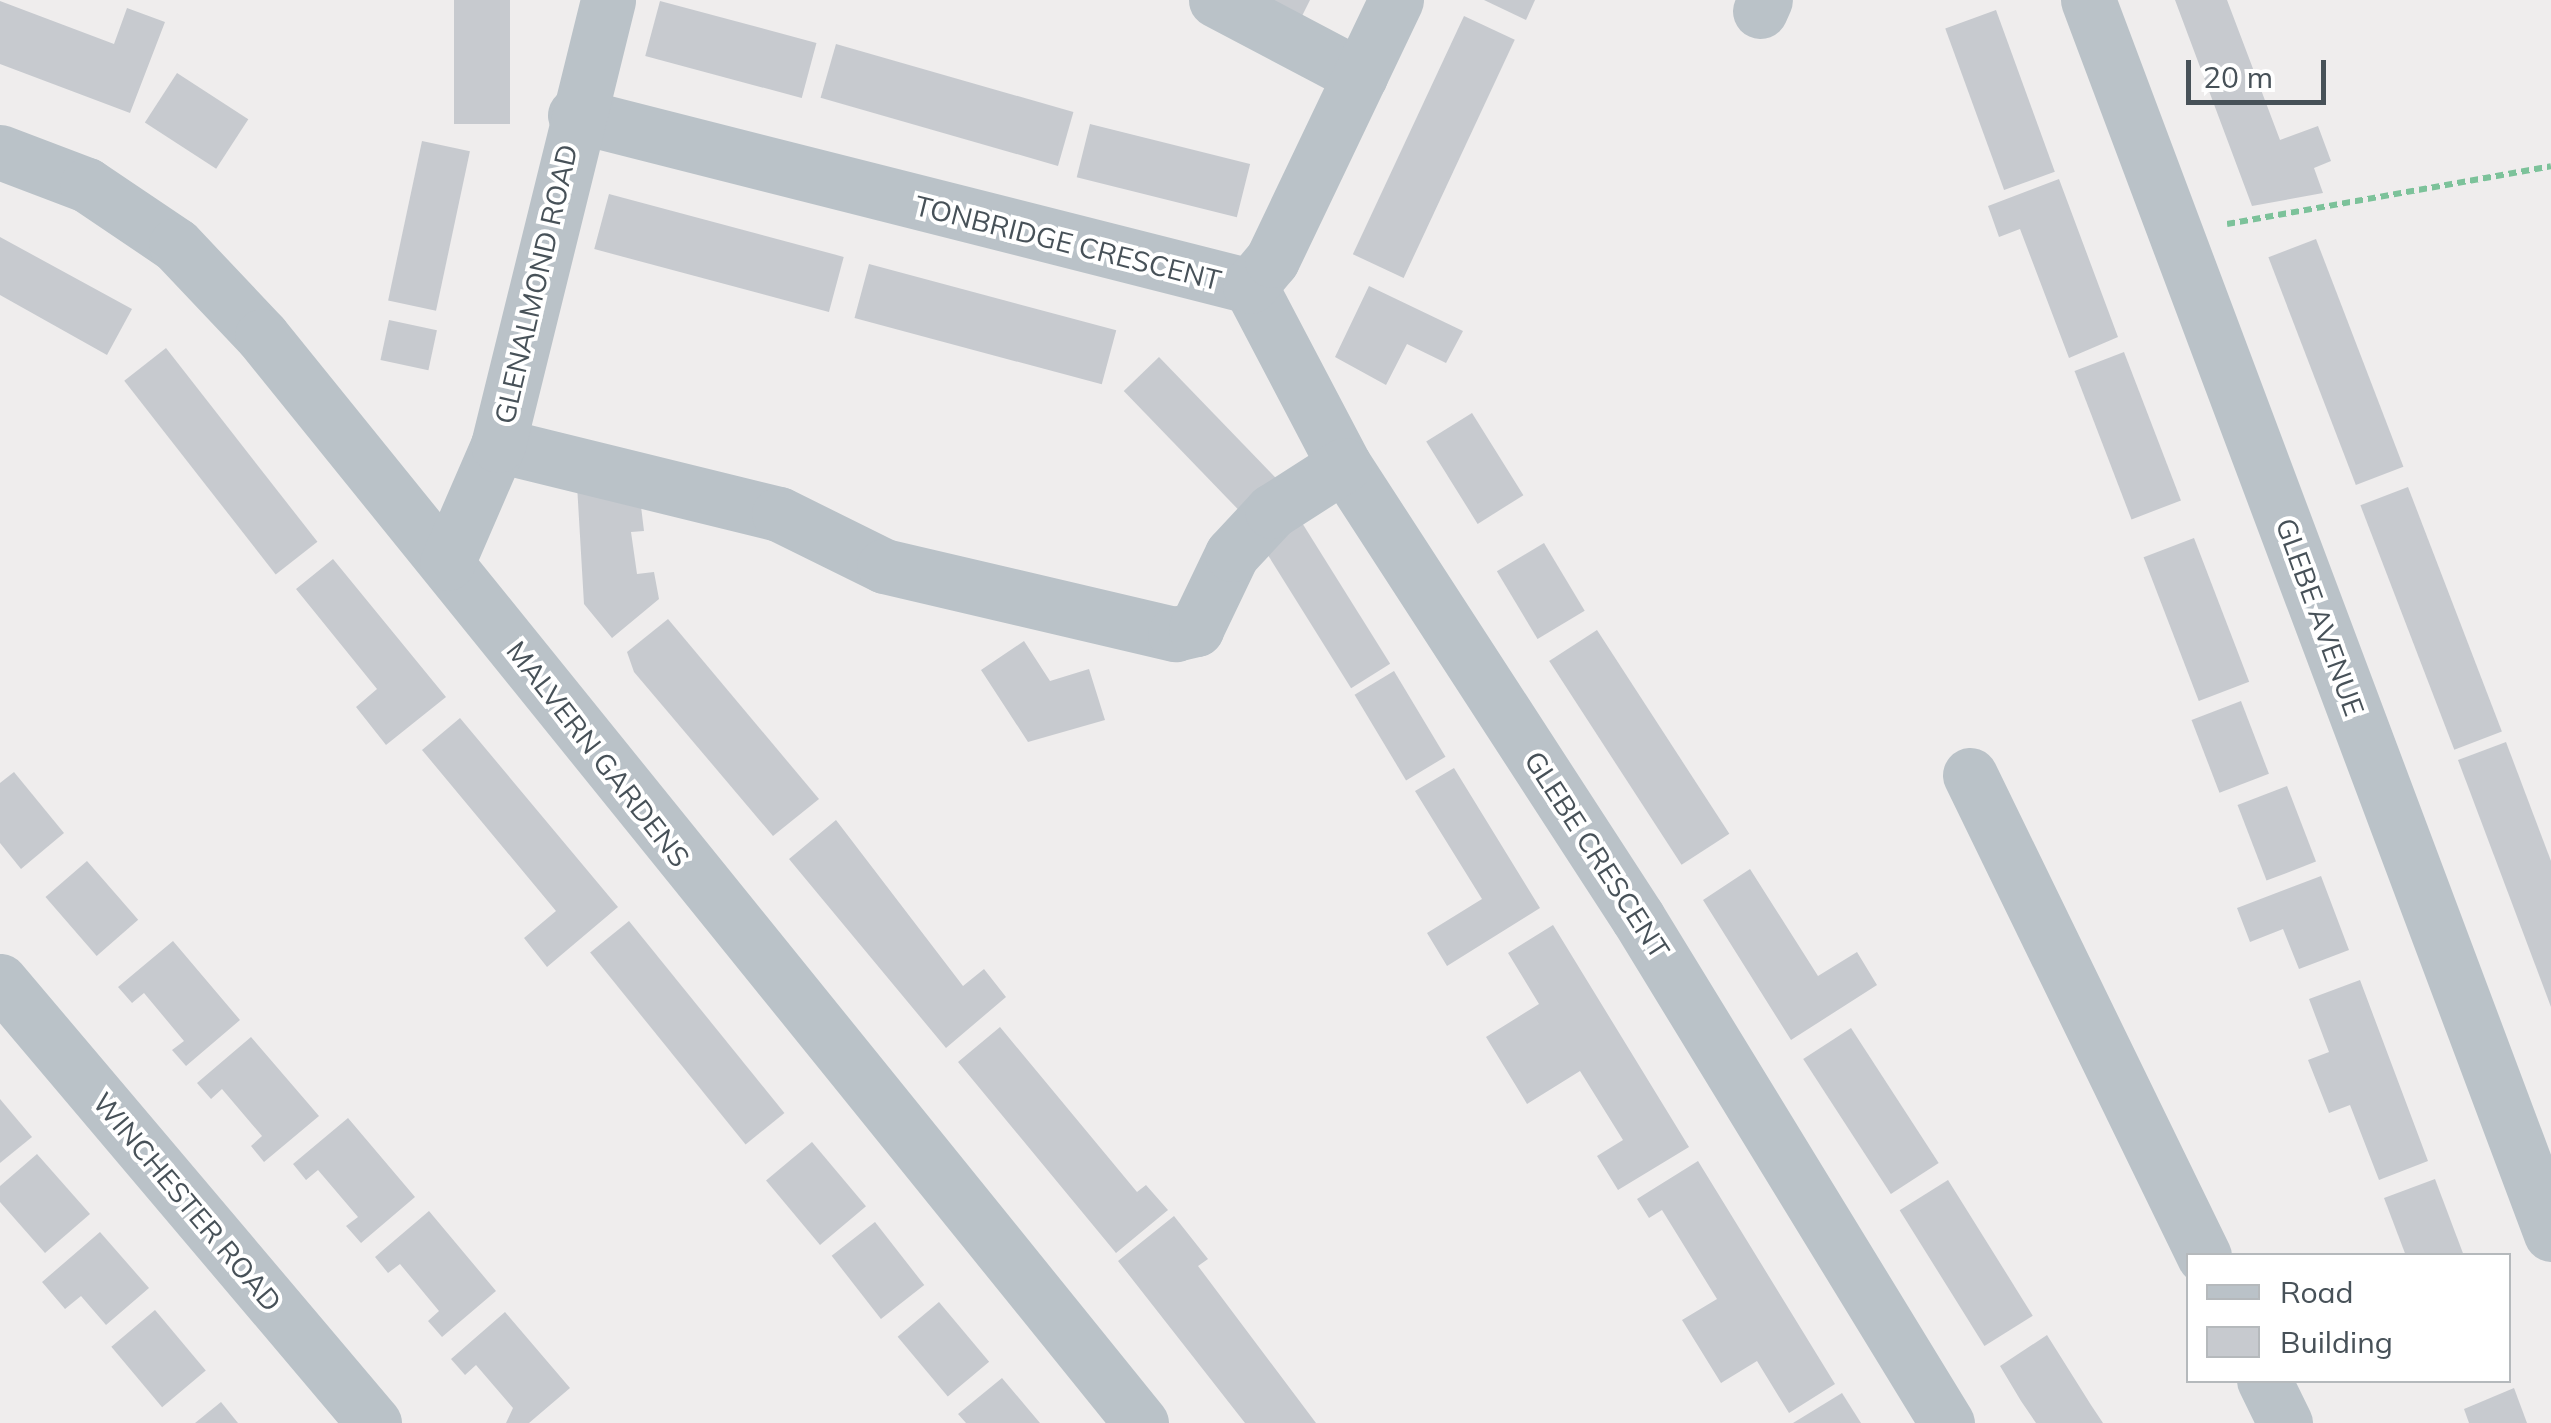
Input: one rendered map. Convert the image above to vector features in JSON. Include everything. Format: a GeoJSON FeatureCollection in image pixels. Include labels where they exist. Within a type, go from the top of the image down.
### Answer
{"type":"FeatureCollection","features":[{"type":"Feature","properties":{"kind":"street","name":"GLENALMOND ROAD"},"geometry":{"type":"LineString","coordinates":[[448,563],[498,445],[575,115],[608,0]]}},
{"type":"Feature","properties":{"kind":"street"},"geometry":{"type":"LineString","coordinates":[[1216,0],[1360,76]]}},
{"type":"Feature","properties":{"kind":"street","name":"TONBRIDGE CRESCENT"},"geometry":{"type":"LineString","coordinates":[[575,115],[1250,286],[1272,260],[1396,0]]}},
{"type":"Feature","properties":{"kind":"street","name":"GLEBE AVENUE"},"geometry":{"type":"LineString","coordinates":[[2088,0],[2551,1234]]}},
{"type":"Feature","properties":{"kind":"street","name":"MALVERN GARDENS"},"geometry":{"type":"LineString","coordinates":[[0,152],[88,185],[176,245],[448,563],[1141,1423]]}},
{"type":"Feature","properties":{"kind":"street","name":"GLEBE CRESCENT"},"geometry":{"type":"LineString","coordinates":[[1250,286],[1344,465],[1638,918],[1948,1423]]}},
{"type":"Feature","properties":{"kind":"street"},"geometry":{"type":"LineString","coordinates":[[498,445],[779,514],[884,566],[1175,634],[1196,629],[1232,554],[1272,511],[1344,465]]}},
{"type":"Feature","properties":{"kind":"street"},"geometry":{"type":"LineString","coordinates":[[1970,775],[2203,1253]]}},
{"type":"Feature","properties":{"kind":"street","name":"WINCHESTER ROAD"},"geometry":{"type":"LineString","coordinates":[[0,980],[374,1423]]}},
{"type":"Feature","properties":{"kind":"street"},"geometry":{"type":"LineString","coordinates":[[2265,1383],[2285,1423]]}},
{"type":"Feature","properties":{"kind":"path"},"geometry":{"type":"LineString","coordinates":[[2176,233],[2551,166]]}},
{"type":"Feature","properties":{"kind":"building"},"geometry":{"type":"Polygon","coordinates":[[[454,0],[510,0],[510,124],[454,124],[454,0]]]}},
{"type":"Feature","properties":{"kind":"building"},"geometry":{"type":"Polygon","coordinates":[[[1248,0],[1310,0],[1298,24],[1248,0]]]}},
{"type":"Feature","properties":{"kind":"building"},"geometry":{"type":"Polygon","coordinates":[[[1484,0],[1535,0],[1526,20],[1484,0]]]}},
{"type":"Feature","properties":{"kind":"building"},"geometry":{"type":"Polygon","coordinates":[[[2175,0],[2227,0],[2280,140],[2318,126],[2331,161],[2314,168],[2323,193],[2252,206],[2175,0]]]}},
{"type":"Feature","properties":{"kind":"building"},"geometry":{"type":"Polygon","coordinates":[[[0,1],[114,44],[127,8],[165,22],[130,113],[0,64],[0,1]]]}},
{"type":"Feature","properties":{"kind":"building"},"geometry":{"type":"Polygon","coordinates":[[[660,1],[816,43],[802,98],[645,56],[660,1]]]}},
{"type":"Feature","properties":{"kind":"building"},"geometry":{"type":"Polygon","coordinates":[[[1996,10],[2055,172],[2004,190],[1945,28],[1996,10]]]}},
{"type":"Feature","properties":{"kind":"building"},"geometry":{"type":"Polygon","coordinates":[[[1464,16],[1515,40],[1404,278],[1353,254],[1464,16]]]}},
{"type":"Feature","properties":{"kind":"building"},"geometry":{"type":"Polygon","coordinates":[[[836,44],[1073,112],[1058,166],[821,98],[836,44]]]}},
{"type":"Feature","properties":{"kind":"building"},"geometry":{"type":"Polygon","coordinates":[[[177,73],[248,119],[216,169],[145,122],[177,73]]]}},
{"type":"Feature","properties":{"kind":"building"},"geometry":{"type":"Polygon","coordinates":[[[1090,124],[1250,164],[1237,217],[1077,177],[1090,124]]]}},
{"type":"Feature","properties":{"kind":"building"},"geometry":{"type":"Polygon","coordinates":[[[422,141],[470,151],[436,311],[388,300],[422,141]]]}},
{"type":"Feature","properties":{"kind":"building"},"geometry":{"type":"Polygon","coordinates":[[[2059,179],[2118,337],[2069,358],[2020,229],[1999,237],[1988,206],[2059,179]]]}},
{"type":"Feature","properties":{"kind":"building"},"geometry":{"type":"Polygon","coordinates":[[[609,194],[844,257],[829,312],[594,249],[609,194]]]}},
{"type":"Feature","properties":{"kind":"building"},"geometry":{"type":"Polygon","coordinates":[[[0,237],[132,309],[107,355],[0,295],[0,237]]]}},
{"type":"Feature","properties":{"kind":"building"},"geometry":{"type":"Polygon","coordinates":[[[2316,239],[2403,467],[2356,485],[2268,257],[2316,239]]]}},
{"type":"Feature","properties":{"kind":"building"},"geometry":{"type":"Polygon","coordinates":[[[869,264],[1116,330],[1102,384],[855,318],[869,264]]]}},
{"type":"Feature","properties":{"kind":"building"},"geometry":{"type":"Polygon","coordinates":[[[1369,286],[1463,331],[1446,363],[1407,344],[1386,385],[1335,357],[1369,286]]]}},
{"type":"Feature","properties":{"kind":"building"},"geometry":{"type":"Polygon","coordinates":[[[389,320],[437,330],[428,370],[380,360],[389,320]]]}},
{"type":"Feature","properties":{"kind":"building"},"geometry":{"type":"Polygon","coordinates":[[[166,348],[317,542],[276,574],[124,381],[166,348]]]}},
{"type":"Feature","properties":{"kind":"building"},"geometry":{"type":"Polygon","coordinates":[[[2124,352],[2181,500],[2132,519],[2075,371],[2124,352]]]}},
{"type":"Feature","properties":{"kind":"building"},"geometry":{"type":"Polygon","coordinates":[[[1159,357],[1283,486],[1248,520],[1124,391],[1159,357]]]}},
{"type":"Feature","properties":{"kind":"building"},"geometry":{"type":"Polygon","coordinates":[[[1472,413],[1523,495],[1478,524],[1426,442],[1472,413]]]}},
{"type":"Feature","properties":{"kind":"building"},"geometry":{"type":"Polygon","coordinates":[[[577,485],[640,498],[644,531],[631,532],[637,574],[654,572],[659,599],[612,638],[584,604],[577,485]]]}},
{"type":"Feature","properties":{"kind":"building"},"geometry":{"type":"Polygon","coordinates":[[[2408,487],[2502,732],[2454,750],[2360,505],[2408,487]]]}},
{"type":"Feature","properties":{"kind":"building"},"geometry":{"type":"Polygon","coordinates":[[[1299,518],[1390,664],[1351,688],[1260,542],[1299,518]]]}},
{"type":"Feature","properties":{"kind":"building"},"geometry":{"type":"Polygon","coordinates":[[[2194,538],[2249,682],[2199,701],[2144,557],[2194,538]]]}},
{"type":"Feature","properties":{"kind":"building"},"geometry":{"type":"Polygon","coordinates":[[[1544,543],[1585,611],[1538,639],[1497,571],[1544,543]]]}},
{"type":"Feature","properties":{"kind":"building"},"geometry":{"type":"Polygon","coordinates":[[[333,559],[446,697],[386,745],[356,707],[377,689],[296,589],[333,559]]]}},
{"type":"Feature","properties":{"kind":"building"},"geometry":{"type":"Polygon","coordinates":[[[668,619],[819,799],[773,836],[634,672],[627,652],[668,619]]]}},
{"type":"Feature","properties":{"kind":"building"},"geometry":{"type":"Polygon","coordinates":[[[1597,630],[1729,834],[1682,865],[1549,661],[1597,630]]]}},
{"type":"Feature","properties":{"kind":"building"},"geometry":{"type":"Polygon","coordinates":[[[1024,641],[1050,681],[1089,669],[1105,720],[1028,742],[981,670],[1024,641]]]}},
{"type":"Feature","properties":{"kind":"building"},"geometry":{"type":"Polygon","coordinates":[[[1394,671],[1446,757],[1406,780],[1355,695],[1394,671]]]}},
{"type":"Feature","properties":{"kind":"building"},"geometry":{"type":"Polygon","coordinates":[[[2241,701],[2269,774],[2219,793],[2192,720],[2241,701]]]}},
{"type":"Feature","properties":{"kind":"building"},"geometry":{"type":"Polygon","coordinates":[[[460,718],[618,907],[547,967],[524,938],[556,911],[422,750],[460,718]]]}},
{"type":"Feature","properties":{"kind":"building"},"geometry":{"type":"Polygon","coordinates":[[[2506,742],[2551,861],[2551,1007],[2458,760],[2506,742]]]}},
{"type":"Feature","properties":{"kind":"building"},"geometry":{"type":"Polygon","coordinates":[[[1454,768],[1540,908],[1447,966],[1427,933],[1482,899],[1415,791],[1454,768]]]}},
{"type":"Feature","properties":{"kind":"building"},"geometry":{"type":"Polygon","coordinates":[[[14,772],[64,833],[21,869],[0,843],[0,783],[14,772]]]}},
{"type":"Feature","properties":{"kind":"building"},"geometry":{"type":"Polygon","coordinates":[[[2287,786],[2316,862],[2267,881],[2238,805],[2287,786]]]}},
{"type":"Feature","properties":{"kind":"building"},"geometry":{"type":"Polygon","coordinates":[[[836,820],[963,986],[984,969],[1006,997],[946,1048],[789,859],[836,820]]]}},
{"type":"Feature","properties":{"kind":"building"},"geometry":{"type":"Polygon","coordinates":[[[87,861],[138,920],[97,956],[45,897],[87,861]]]}},
{"type":"Feature","properties":{"kind":"building"},"geometry":{"type":"Polygon","coordinates":[[[1750,869],[1818,976],[1857,952],[1877,985],[1791,1040],[1703,900],[1750,869]]]}},
{"type":"Feature","properties":{"kind":"building"},"geometry":{"type":"Polygon","coordinates":[[[2321,876],[2349,950],[2299,969],[2283,929],[2250,942],[2237,908],[2321,876]]]}},
{"type":"Feature","properties":{"kind":"building"},"geometry":{"type":"Polygon","coordinates":[[[629,921],[784,1113],[746,1144],[590,952],[629,921]]]}},
{"type":"Feature","properties":{"kind":"building"},"geometry":{"type":"Polygon","coordinates":[[[1553,925],[1689,1147],[1618,1190],[1597,1156],[1623,1140],[1580,1071],[1527,1104],[1486,1037],[1539,1004],[1508,953],[1553,925]]]}},
{"type":"Feature","properties":{"kind":"building"},"geometry":{"type":"Polygon","coordinates":[[[173,941],[240,1020],[186,1066],[172,1050],[184,1041],[144,993],[132,1003],[118,987],[173,941]]]}},
{"type":"Feature","properties":{"kind":"building"},"geometry":{"type":"Polygon","coordinates":[[[2360,980],[2428,1161],[2379,1180],[2350,1105],[2329,1113],[2308,1060],[2329,1052],[2309,999],[2360,980]]]}},
{"type":"Feature","properties":{"kind":"building"},"geometry":{"type":"Polygon","coordinates":[[[1000,1027],[1137,1192],[1146,1185],[1168,1210],[1116,1253],[958,1062],[1000,1027]]]}},
{"type":"Feature","properties":{"kind":"building"},"geometry":{"type":"Polygon","coordinates":[[[1851,1028],[1939,1163],[1891,1194],[1803,1059],[1851,1028]]]}},
{"type":"Feature","properties":{"kind":"building"},"geometry":{"type":"Polygon","coordinates":[[[251,1037],[319,1116],[264,1162],[251,1146],[262,1136],[222,1089],[211,1099],[197,1083],[251,1037]]]}},
{"type":"Feature","properties":{"kind":"building"},"geometry":{"type":"Polygon","coordinates":[[[0,1099],[32,1137],[0,1163],[0,1099]]]}},
{"type":"Feature","properties":{"kind":"building"},"geometry":{"type":"Polygon","coordinates":[[[348,1118],[415,1197],[361,1243],[346,1226],[358,1217],[318,1170],[306,1180],[293,1164],[348,1118]]]}},
{"type":"Feature","properties":{"kind":"building"},"geometry":{"type":"Polygon","coordinates":[[[812,1142],[866,1206],[820,1245],[766,1181],[812,1142]]]}},
{"type":"Feature","properties":{"kind":"building"},"geometry":{"type":"Polygon","coordinates":[[[37,1154],[90,1214],[45,1253],[0,1202],[0,1186],[37,1154]]]}},
{"type":"Feature","properties":{"kind":"building"},"geometry":{"type":"Polygon","coordinates":[[[1698,1161],[1835,1384],[1789,1413],[1757,1361],[1721,1383],[1682,1320],[1717,1299],[1662,1210],[1649,1218],[1637,1199],[1698,1161]]]}},
{"type":"Feature","properties":{"kind":"building"},"geometry":{"type":"Polygon","coordinates":[[[2435,1179],[2463,1253],[2405,1253],[2384,1198],[2435,1179]]]}},
{"type":"Feature","properties":{"kind":"building"},"geometry":{"type":"Polygon","coordinates":[[[1948,1180],[2033,1316],[1984,1346],[1900,1210],[1948,1180]]]}},
{"type":"Feature","properties":{"kind":"building"},"geometry":{"type":"Polygon","coordinates":[[[429,1211],[496,1291],[442,1337],[428,1321],[439,1311],[400,1264],[388,1273],[375,1257],[429,1211]]]}},
{"type":"Feature","properties":{"kind":"building"},"geometry":{"type":"Polygon","coordinates":[[[1174,1216],[1208,1259],[1198,1266],[1316,1423],[1245,1423],[1118,1261],[1174,1216]]]}},
{"type":"Feature","properties":{"kind":"building"},"geometry":{"type":"Polygon","coordinates":[[[875,1222],[924,1285],[881,1319],[832,1256],[875,1222]]]}},
{"type":"Feature","properties":{"kind":"building"},"geometry":{"type":"Polygon","coordinates":[[[100,1232],[149,1288],[106,1325],[81,1296],[65,1309],[42,1282],[100,1232]]]}},
{"type":"Feature","properties":{"kind":"building"},"geometry":{"type":"Polygon","coordinates":[[[939,1302],[989,1362],[948,1396],[898,1337],[939,1302]]]}},
{"type":"Feature","properties":{"kind":"building"},"geometry":{"type":"Polygon","coordinates":[[[155,1310],[206,1371],[162,1407],[111,1347],[155,1310]]]}},
{"type":"Feature","properties":{"kind":"building"},"geometry":{"type":"Polygon","coordinates":[[[505,1312],[570,1388],[529,1423],[506,1423],[513,1408],[476,1365],[465,1375],[451,1359],[505,1312]]]}},
{"type":"Feature","properties":{"kind":"building"},"geometry":{"type":"Polygon","coordinates":[[[2047,1335],[2103,1423],[2036,1423],[2021,1401],[2000,1366],[2047,1335]]]}},
{"type":"Feature","properties":{"kind":"building"},"geometry":{"type":"Polygon","coordinates":[[[1002,1378],[1040,1423],[966,1423],[958,1414],[1002,1378]]]}},
{"type":"Feature","properties":{"kind":"building"},"geometry":{"type":"Polygon","coordinates":[[[2514,1388],[2527,1423],[2469,1423],[2464,1409],[2514,1388]]]}},
{"type":"Feature","properties":{"kind":"building"},"geometry":{"type":"Polygon","coordinates":[[[1842,1393],[1861,1423],[1793,1423],[1842,1393]]]}},
{"type":"Feature","properties":{"kind":"building"},"geometry":{"type":"Polygon","coordinates":[[[221,1402],[238,1423],[195,1423],[221,1402]]]}}]}
